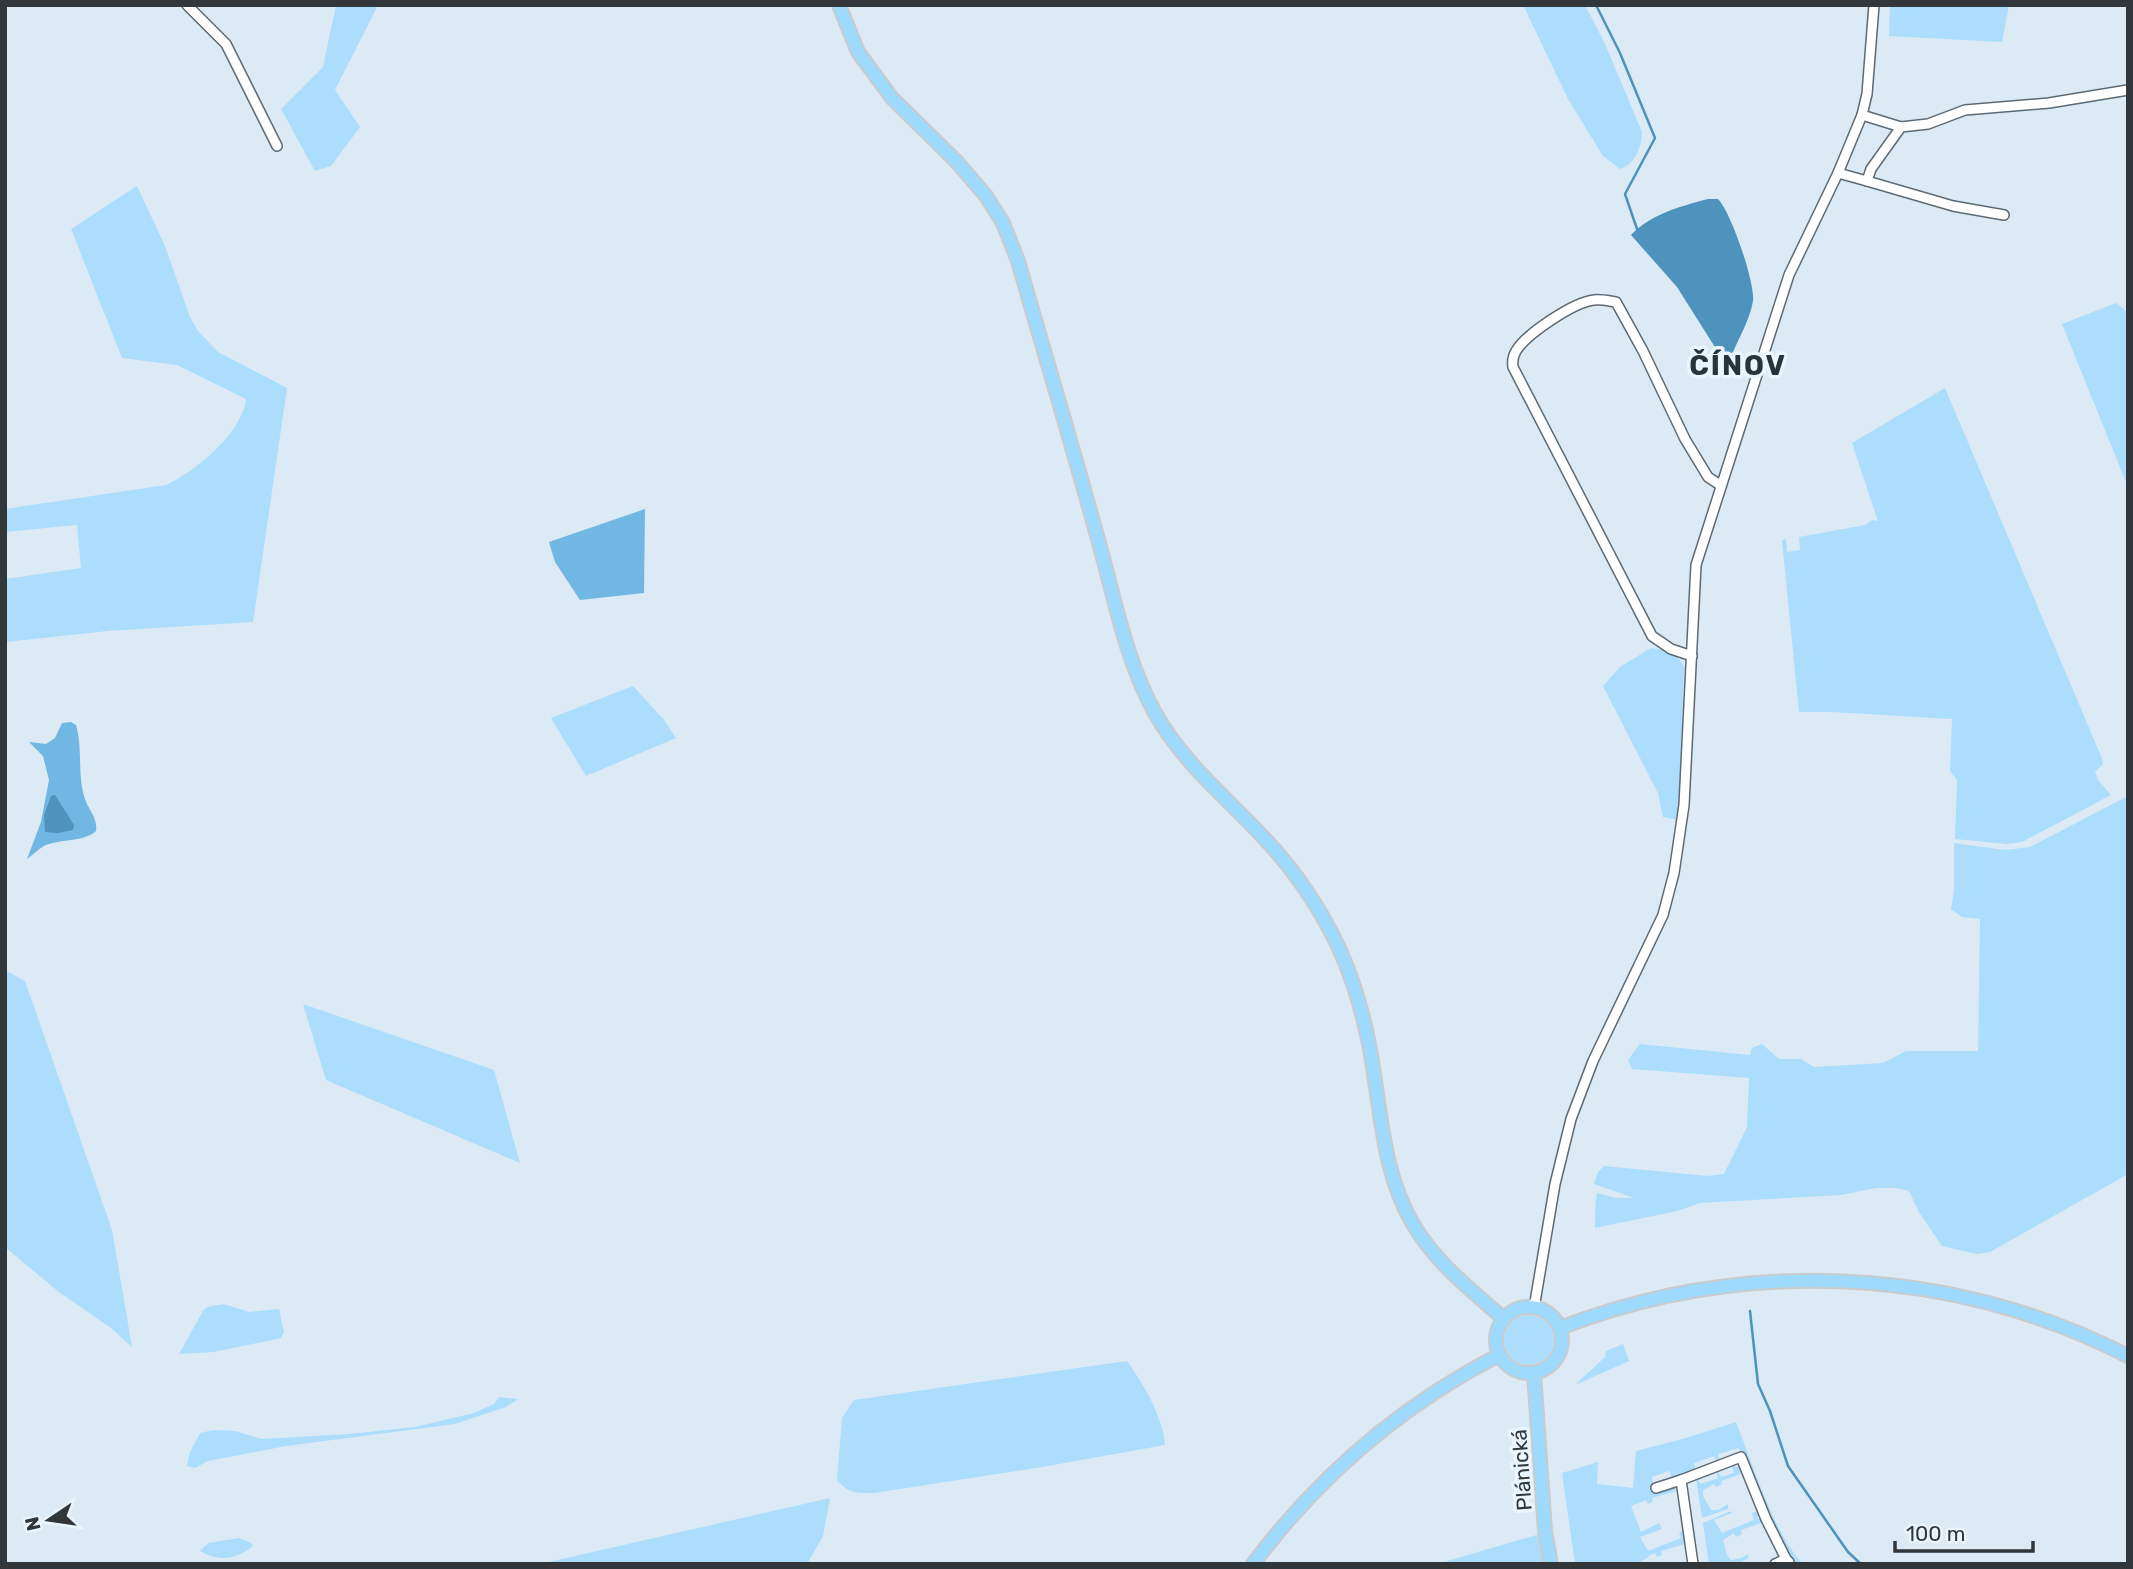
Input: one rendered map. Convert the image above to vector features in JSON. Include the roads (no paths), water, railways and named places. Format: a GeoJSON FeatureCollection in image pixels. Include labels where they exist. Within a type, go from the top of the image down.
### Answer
{"type":"FeatureCollection","features":[{"type":"Feature","properties":{"kind":"main road"},"geometry":{"type":"LineString","coordinates":[[839,5],[858,52],[892,98],[957,162],[986,196],[1003,223],[1018,261],[1117,611],[1142,686],[1162,724],[1186,758],[1266,840],[1296,875],[1315,905],[1339,950],[1364,1023],[1382,1132],[1392,1176],[1406,1211],[1424,1240],[1450,1271],[1504,1319]]}},
{"type":"Feature","properties":{"kind":"main road"},"geometry":{"type":"LineString","coordinates":[[1560,1328],[1632,1304],[1704,1289],[1791,1280],[1851,1281],[1915,1288],[1996,1305],[2068,1329],[2128,1356]]}},
{"type":"Feature","properties":{"kind":"main road"},"geometry":{"type":"LineString","coordinates":[[1534,1308],[1549,1314],[1560,1328],[1562,1342],[1557,1358],[1547,1368],[1534,1373],[1514,1370],[1499,1355],[1496,1338],[1504,1319],[1516,1310],[1534,1308]]}},
{"type":"Feature","properties":{"kind":"main road"},"geometry":{"type":"LineString","coordinates":[[1254,1564],[1307,1500],[1365,1444],[1433,1394],[1499,1355]]}},
{"type":"Feature","properties":{"kind":"main road","name":"Plánická"},"geometry":{"type":"LineString","coordinates":[[1534,1373],[1545,1531],[1551,1564]]}},
{"type":"Feature","properties":{"kind":"street"},"geometry":{"type":"LineString","coordinates":[[187,5],[226,44],[277,146]]}},
{"type":"Feature","properties":{"kind":"street"},"geometry":{"type":"LineString","coordinates":[[1534,1308],[1558,1167],[1574,1111],[1590,1068],[1663,915],[1674,873],[1684,805],[1696,565],[1789,275],[1863,116],[1874,5]]}},
{"type":"Feature","properties":{"kind":"street"},"geometry":{"type":"LineString","coordinates":[[1863,116],[1901,127],[1928,124],[1965,110],[2049,103],[2128,90]]}},
{"type":"Feature","properties":{"kind":"street"},"geometry":{"type":"LineString","coordinates":[[1867,181],[1871,169],[1901,127]]}},
{"type":"Feature","properties":{"kind":"street"},"geometry":{"type":"LineString","coordinates":[[1838,173],[1953,206],[2004,215]]}},
{"type":"Feature","properties":{"kind":"street"},"geometry":{"type":"LineString","coordinates":[[1692,656],[1671,649],[1652,636],[1513,367],[1512,359],[1517,349],[1564,312],[1593,300],[1616,302],[1685,439],[1708,477],[1720,485]]}},
{"type":"Feature","properties":{"kind":"street"},"geometry":{"type":"LineString","coordinates":[[1656,1488],[1741,1457],[1766,1519],[1788,1562],[1775,1564]]}},
{"type":"Feature","properties":{"kind":"street"},"geometry":{"type":"LineString","coordinates":[[1681,1480],[1693,1564]]}},
{"type":"Feature","properties":{"kind":"waterway"},"geometry":{"type":"LineString","coordinates":[[1596,5],[1620,53],[1655,138],[1625,194],[1637,229]]}},
{"type":"Feature","properties":{"kind":"waterway"},"geometry":{"type":"LineString","coordinates":[[1750,1311],[1758,1384],[1788,1466],[1848,1552],[1861,1564]]}},
{"type":"Feature","properties":{"kind":"district","name":"ČÍNOV"},"geometry":{"type":"Point","coordinates":[1738,365]}}]}
